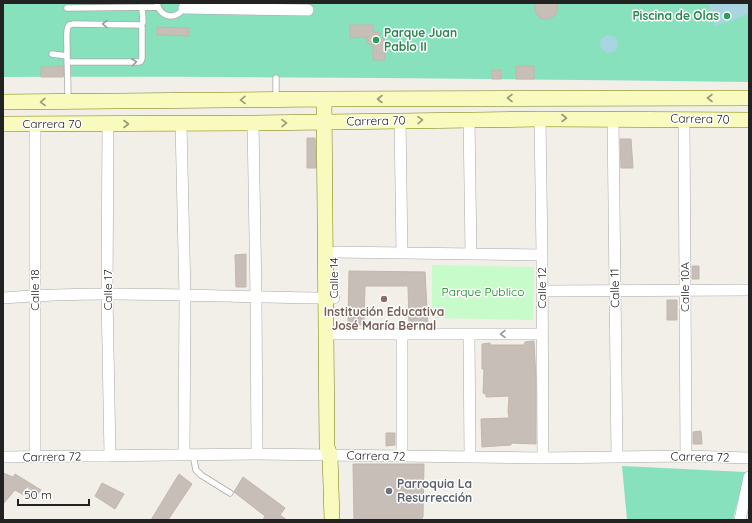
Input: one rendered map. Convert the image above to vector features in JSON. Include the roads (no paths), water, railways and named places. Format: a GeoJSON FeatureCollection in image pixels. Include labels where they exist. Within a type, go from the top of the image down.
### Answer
{"type":"FeatureCollection","features":[{"type":"Feature","properties":{"kind":"main road","name":"Carrera 70"},"geometry":{"type":"LineString","coordinates":[[3,102],[276,99],[749,98]]}},
{"type":"Feature","properties":{"kind":"main road","name":"Calle 14"},"geometry":{"type":"LineString","coordinates":[[329,99],[330,298],[327,447],[330,455],[332,520]]}},
{"type":"Feature","properties":{"kind":"main road","name":"Carrera 70"},"geometry":{"type":"LineString","coordinates":[[3,124],[181,124],[540,118],[749,120]]}},
{"type":"Feature","properties":{"kind":"main road","name":"Calle 14"},"geometry":{"type":"LineString","coordinates":[[329,122],[335,252],[330,298],[335,334],[335,447],[330,455]]}},
{"type":"Feature","properties":{"kind":"street"},"geometry":{"type":"LineString","coordinates":[[184,6],[308,10]]}},
{"type":"Feature","properties":{"kind":"street","name":"Calle 12"},"geometry":{"type":"LineString","coordinates":[[540,118],[543,458]]}},
{"type":"Feature","properties":{"kind":"street","name":"Calle 11"},"geometry":{"type":"LineString","coordinates":[[613,118],[616,457]]}},
{"type":"Feature","properties":{"kind":"street"},"geometry":{"type":"LineString","coordinates":[[469,119],[471,254]]}},
{"type":"Feature","properties":{"kind":"street","name":"Calle 10A"},"geometry":{"type":"LineString","coordinates":[[684,119],[686,456]]}},
{"type":"Feature","properties":{"kind":"street"},"geometry":{"type":"LineString","coordinates":[[400,120],[402,253]]}},
{"type":"Feature","properties":{"kind":"street"},"geometry":{"type":"LineString","coordinates":[[253,123],[257,454]]}},
{"type":"Feature","properties":{"kind":"street","name":"Calle 18"},"geometry":{"type":"LineString","coordinates":[[35,124],[35,457]]}},
{"type":"Feature","properties":{"kind":"street","name":"Calle 17"},"geometry":{"type":"LineString","coordinates":[[108,124],[107,294],[110,456]]}},
{"type":"Feature","properties":{"kind":"street"},"geometry":{"type":"LineString","coordinates":[[181,124],[188,455]]}},
{"type":"Feature","properties":{"kind":"street"},"geometry":{"type":"LineString","coordinates":[[335,252],[542,255]]}},
{"type":"Feature","properties":{"kind":"street"},"geometry":{"type":"LineString","coordinates":[[542,291],[749,290]]}},
{"type":"Feature","properties":{"kind":"street"},"geometry":{"type":"LineString","coordinates":[[3,298],[107,294],[330,298]]}},
{"type":"Feature","properties":{"kind":"street"},"geometry":{"type":"LineString","coordinates":[[335,334],[542,334]]}},
{"type":"Feature","properties":{"kind":"street"},"geometry":{"type":"LineString","coordinates":[[402,334],[402,456]]}},
{"type":"Feature","properties":{"kind":"street"},"geometry":{"type":"LineString","coordinates":[[469,334],[470,457]]}},
{"type":"Feature","properties":{"kind":"street","name":"Carrera 72"},"geometry":{"type":"LineString","coordinates":[[3,457],[257,454],[543,458],[686,456],[749,458]]}},
{"type":"Feature","properties":{"kind":"street"},"geometry":{"type":"LineString","coordinates":[[740,520],[749,477]]}},
{"type":"Feature","properties":{"kind":"lane"},"geometry":{"type":"LineString","coordinates":[[67,8],[142,7],[157,5],[165,15],[173,16],[180,13],[184,6]]}},
{"type":"Feature","properties":{"kind":"lane"},"geometry":{"type":"LineString","coordinates":[[52,54],[67,59],[141,61],[141,26],[143,22],[142,7]]}},
{"type":"Feature","properties":{"kind":"lane"},"geometry":{"type":"LineString","coordinates":[[68,102],[68,27],[73,24],[141,26]]}},
{"type":"Feature","properties":{"kind":"lane"},"geometry":{"type":"LineString","coordinates":[[276,78],[276,99]]}},
{"type":"Feature","properties":{"kind":"lane"},"geometry":{"type":"LineString","coordinates":[[188,455],[196,470],[201,475],[230,493]]}},
{"type":"Feature","properties":{"kind":"water","name":"Piscina de Olas"},"geometry":{"type":"Polygon","coordinates":[[[708,3],[749,3],[749,14],[715,26],[708,3]]]}},
{"type":"Feature","properties":{"kind":"water"},"geometry":{"type":"Polygon","coordinates":[[[609,35],[615,38],[618,44],[615,50],[609,53],[603,50],[600,44],[603,38],[609,35]]]}},
{"type":"Feature","properties":{"kind":"place","name":"Piscina de Olas"},"geometry":{"type":"Point","coordinates":[727,16]}},
{"type":"Feature","properties":{"kind":"place","name":"Parque Juan Pablo II"},"geometry":{"type":"Point","coordinates":[376,40]}},
{"type":"Feature","properties":{"kind":"place","name":"Institución Educativa José María Bernal"},"geometry":{"type":"Point","coordinates":[384,299]}},
{"type":"Feature","properties":{"kind":"place","name":"Parroquia La Resurrección"},"geometry":{"type":"Point","coordinates":[389,491]}},
{"type":"Feature","properties":{"kind":"park label","name":"Parque Publico"},"geometry":{"type":"Point","coordinates":[483,292]}}]}
